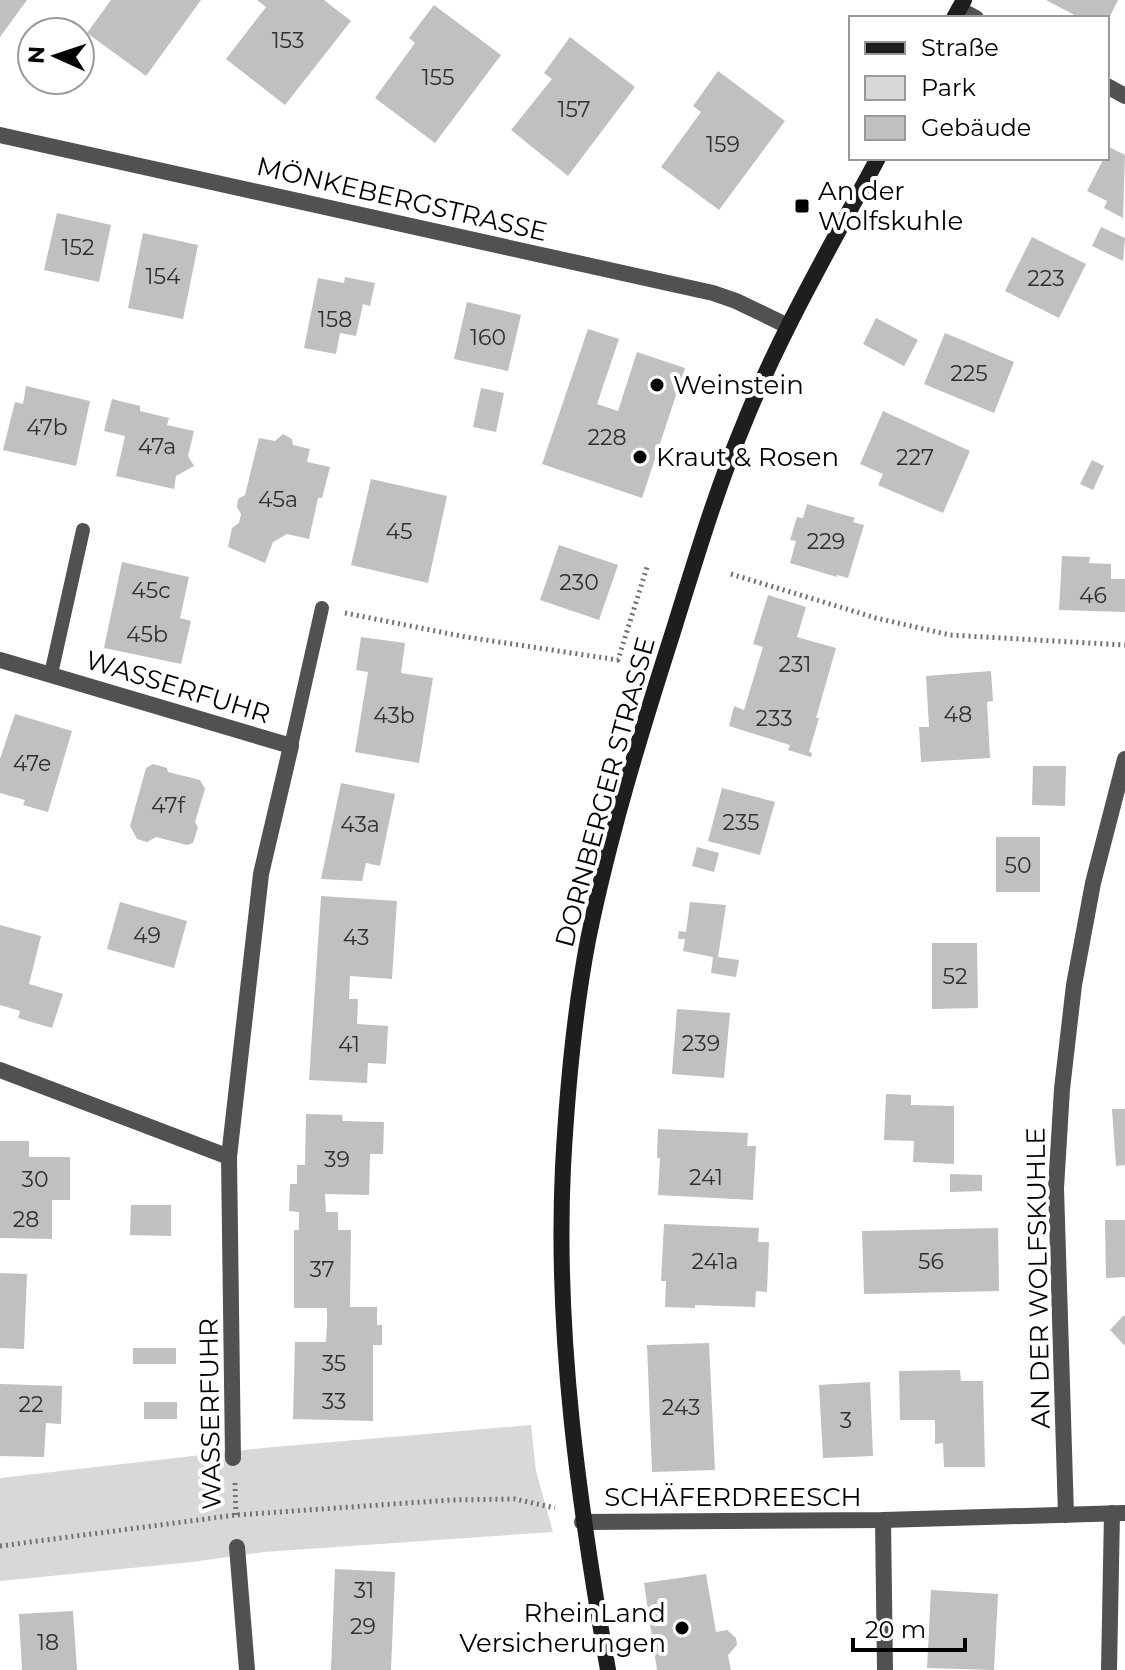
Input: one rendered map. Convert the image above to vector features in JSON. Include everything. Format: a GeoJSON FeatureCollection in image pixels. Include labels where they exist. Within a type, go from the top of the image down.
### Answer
{"type":"FeatureCollection","features":[{"type":"Feature","properties":{"kind":"main road","name":"DORNBERGER STRASSE"},"geometry":{"type":"LineString","coordinates":[[608,1670],[582,1522],[564,1330],[563,1186],[567,1110],[588,942],[647,713],[742,426],[788,326],[877,160]]}},
{"type":"Feature","properties":{"kind":"street","name":"MÖNKEBERGSTRASSE"},"geometry":{"type":"LineString","coordinates":[[0,135],[713,293],[788,326]]}},
{"type":"Feature","properties":{"kind":"street","name":"WASSERFUHR"},"geometry":{"type":"LineString","coordinates":[[0,660],[291,746],[261,874],[229,1157],[233,1458]]}},
{"type":"Feature","properties":{"kind":"street","name":"AN DER WOLFSKUHLE"},"geometry":{"type":"LineString","coordinates":[[1066,1515],[1056,1188],[1062,1089],[1074,985],[1093,883],[1125,759]]}},
{"type":"Feature","properties":{"kind":"street"},"geometry":{"type":"LineString","coordinates":[[0,1070],[229,1157]]}},
{"type":"Feature","properties":{"kind":"street","name":"SCHÄFERDREESCH"},"geometry":{"type":"LineString","coordinates":[[582,1522],[883,1520],[1118,1513],[1109,1670]]}},
{"type":"Feature","properties":{"kind":"street","name":"SCHÄFERDREESCH"},"geometry":{"type":"LineString","coordinates":[[883,1520],[885,1670]]}},
{"type":"Feature","properties":{"kind":"street","name":"WASSERFUHR"},"geometry":{"type":"LineString","coordinates":[[237,1547],[247,1670]]}},
{"type":"Feature","properties":{"kind":"lane","name":"WASSERFUHR"},"geometry":{"type":"LineString","coordinates":[[51,674],[83,530]]}},
{"type":"Feature","properties":{"kind":"lane","name":"WASSERFUHR"},"geometry":{"type":"LineString","coordinates":[[291,746],[322,608]]}},
{"type":"Feature","properties":{"kind":"path"},"geometry":{"type":"LineString","coordinates":[[322,608],[466,637],[618,660],[647,567]]}},
{"type":"Feature","properties":{"kind":"path"},"geometry":{"type":"LineString","coordinates":[[731,574],[876,618],[950,635],[1125,645]]}},
{"type":"Feature","properties":{"kind":"path","name":"WASSERFUHR"},"geometry":{"type":"LineString","coordinates":[[233,1458],[237,1547]]}},
{"type":"Feature","properties":{"kind":"path"},"geometry":{"type":"LineString","coordinates":[[0,1546],[236,1515],[486,1498],[515,1499],[556,1509]]}},
{"type":"Feature","properties":{"kind":"green space"},"geometry":{"type":"Polygon","coordinates":[[[531,1425],[536,1471],[553,1532],[264,1552],[0,1581],[0,1478],[263,1448],[531,1425]]]}},
{"type":"Feature","properties":{"kind":"building"},"geometry":{"type":"Polygon","coordinates":[[[0,0],[27,0],[0,37],[0,0]]]}},
{"type":"Feature","properties":{"kind":"building"},"geometry":{"type":"Polygon","coordinates":[[[111,0],[201,0],[146,76],[96,40],[96,21],[111,0]]]}},
{"type":"Feature","properties":{"kind":"building"},"geometry":{"type":"Polygon","coordinates":[[[257,0],[324,0],[351,21],[285,105],[226,59],[266,7],[257,0]]]}},
{"type":"Feature","properties":{"kind":"building"},"geometry":{"type":"Polygon","coordinates":[[[1046,0],[1118,0],[1109,18],[1076,16],[1046,0]]]}},
{"type":"Feature","properties":{"kind":"building"},"geometry":{"type":"Polygon","coordinates":[[[434,5],[501,55],[435,143],[375,98],[415,43],[409,38],[434,5]]]}},
{"type":"Feature","properties":{"kind":"building"},"geometry":{"type":"Polygon","coordinates":[[[570,37],[635,87],[568,176],[511,130],[552,79],[544,73],[570,37]]]}},
{"type":"Feature","properties":{"kind":"building"},"geometry":{"type":"Polygon","coordinates":[[[718,71],[785,121],[719,210],[661,167],[701,112],[693,106],[718,71]]]}},
{"type":"Feature","properties":{"kind":"building"},"geometry":{"type":"Polygon","coordinates":[[[1109,147],[1125,155],[1123,218],[1104,208],[1107,201],[1087,191],[1103,160],[1109,160],[1109,147]]]}},
{"type":"Feature","properties":{"kind":"building"},"geometry":{"type":"Polygon","coordinates":[[[57,213],[111,225],[99,282],[44,270],[57,213]]]}},
{"type":"Feature","properties":{"kind":"building"},"geometry":{"type":"Polygon","coordinates":[[[1101,227],[1125,238],[1123,261],[1092,246],[1101,227]]]}},
{"type":"Feature","properties":{"kind":"building"},"geometry":{"type":"Polygon","coordinates":[[[143,233],[198,245],[183,319],[128,308],[143,233]]]}},
{"type":"Feature","properties":{"kind":"building"},"geometry":{"type":"Polygon","coordinates":[[[1032,237],[1086,264],[1059,318],[1005,291],[1032,237]]]}},
{"type":"Feature","properties":{"kind":"building"},"geometry":{"type":"Polygon","coordinates":[[[345,277],[375,283],[370,306],[363,304],[356,336],[340,333],[336,354],[304,348],[318,278],[344,283],[345,277]]]}},
{"type":"Feature","properties":{"kind":"building"},"geometry":{"type":"Polygon","coordinates":[[[467,302],[521,315],[508,371],[454,359],[467,302]]]}},
{"type":"Feature","properties":{"kind":"building"},"geometry":{"type":"Polygon","coordinates":[[[876,318],[918,340],[904,366],[863,344],[876,318]]]}},
{"type":"Feature","properties":{"kind":"building"},"geometry":{"type":"Polygon","coordinates":[[[588,329],[619,339],[597,404],[618,411],[637,352],[685,368],[642,498],[542,464],[588,329]]]}},
{"type":"Feature","properties":{"kind":"building"},"geometry":{"type":"Polygon","coordinates":[[[945,333],[1014,362],[994,413],[924,384],[945,333]]]}},
{"type":"Feature","properties":{"kind":"building"},"geometry":{"type":"Polygon","coordinates":[[[26,386],[90,401],[76,466],[3,450],[15,402],[23,404],[26,386]]]}},
{"type":"Feature","properties":{"kind":"building"},"geometry":{"type":"Polygon","coordinates":[[[481,388],[504,393],[496,432],[473,427],[481,388]]]}},
{"type":"Feature","properties":{"kind":"building"},"geometry":{"type":"Polygon","coordinates":[[[112,399],[140,406],[140,411],[169,418],[167,425],[194,431],[188,456],[194,466],[176,476],[174,489],[116,476],[125,436],[104,431],[112,399]]]}},
{"type":"Feature","properties":{"kind":"building"},"geometry":{"type":"Polygon","coordinates":[[[883,411],[970,451],[943,513],[878,485],[883,474],[860,464],[883,411]]]}},
{"type":"Feature","properties":{"kind":"building"},"geometry":{"type":"Polygon","coordinates":[[[283,434],[292,439],[293,445],[310,449],[307,462],[330,467],[322,498],[318,498],[309,539],[287,534],[273,542],[265,563],[228,547],[232,528],[239,523],[238,499],[245,495],[259,438],[275,441],[283,434]]]}},
{"type":"Feature","properties":{"kind":"building"},"geometry":{"type":"Polygon","coordinates":[[[1092,460],[1104,466],[1093,490],[1080,484],[1092,460]]]}},
{"type":"Feature","properties":{"kind":"building"},"geometry":{"type":"Polygon","coordinates":[[[371,479],[447,496],[428,583],[351,565],[371,479]]]}},
{"type":"Feature","properties":{"kind":"building"},"geometry":{"type":"Polygon","coordinates":[[[807,504],[855,518],[853,522],[864,525],[848,578],[790,563],[796,541],[790,540],[797,517],[803,518],[807,504]]]}},
{"type":"Feature","properties":{"kind":"building"},"geometry":{"type":"Polygon","coordinates":[[[559,545],[618,565],[599,620],[540,600],[559,545]]]}},
{"type":"Feature","properties":{"kind":"building"},"geometry":{"type":"Polygon","coordinates":[[[1062,556],[1090,557],[1089,563],[1111,564],[1111,579],[1125,579],[1125,612],[1059,610],[1062,556]]]}},
{"type":"Feature","properties":{"kind":"building"},"geometry":{"type":"Polygon","coordinates":[[[122,562],[189,577],[180,618],[191,621],[181,664],[104,648],[122,562]]]}},
{"type":"Feature","properties":{"kind":"building"},"geometry":{"type":"Polygon","coordinates":[[[768,595],[806,607],[797,637],[836,648],[816,718],[819,718],[809,752],[812,753],[811,757],[788,750],[790,745],[729,726],[734,706],[744,710],[763,647],[753,644],[768,595]]]}},
{"type":"Feature","properties":{"kind":"building"},"geometry":{"type":"Polygon","coordinates":[[[361,637],[405,643],[401,673],[433,678],[419,763],[355,752],[368,672],[356,670],[361,637]]]}},
{"type":"Feature","properties":{"kind":"building"},"geometry":{"type":"Polygon","coordinates":[[[991,671],[993,701],[987,702],[990,758],[921,762],[919,727],[929,727],[926,676],[991,671]]]}},
{"type":"Feature","properties":{"kind":"building"},"geometry":{"type":"Polygon","coordinates":[[[15,714],[72,731],[48,812],[23,805],[25,800],[0,793],[0,759],[15,714]]]}},
{"type":"Feature","properties":{"kind":"building"},"geometry":{"type":"Polygon","coordinates":[[[153,764],[167,768],[168,772],[200,780],[205,789],[195,822],[198,827],[193,843],[187,845],[156,837],[147,842],[137,839],[130,826],[146,768],[153,764]]]}},
{"type":"Feature","properties":{"kind":"building"},"geometry":{"type":"Polygon","coordinates":[[[1033,766],[1066,766],[1065,806],[1032,805],[1033,766]]]}},
{"type":"Feature","properties":{"kind":"building"},"geometry":{"type":"Polygon","coordinates":[[[341,783],[395,794],[380,866],[366,863],[362,881],[321,879],[341,783]]]}},
{"type":"Feature","properties":{"kind":"building"},"geometry":{"type":"Polygon","coordinates":[[[722,788],[775,802],[760,855],[708,841],[722,788]]]}},
{"type":"Feature","properties":{"kind":"building"},"geometry":{"type":"Polygon","coordinates":[[[996,837],[1040,837],[1040,892],[996,892],[996,837]]]}},
{"type":"Feature","properties":{"kind":"building"},"geometry":{"type":"Polygon","coordinates":[[[697,847],[719,853],[714,872],[692,866],[697,847]]]}},
{"type":"Feature","properties":{"kind":"building"},"geometry":{"type":"Polygon","coordinates":[[[321,896],[397,901],[392,979],[350,976],[349,999],[358,999],[357,1024],[388,1026],[386,1064],[368,1063],[367,1083],[309,1080],[321,896]]]}},
{"type":"Feature","properties":{"kind":"building"},"geometry":{"type":"Polygon","coordinates":[[[120,902],[187,921],[174,968],[107,949],[120,902]]]}},
{"type":"Feature","properties":{"kind":"building"},"geometry":{"type":"Polygon","coordinates":[[[690,902],[726,905],[718,957],[739,960],[736,977],[711,973],[713,957],[683,951],[685,939],[678,939],[679,931],[686,932],[690,902]]]}},
{"type":"Feature","properties":{"kind":"building"},"geometry":{"type":"Polygon","coordinates":[[[0,925],[41,936],[29,984],[63,994],[52,1028],[18,1018],[20,1011],[0,1005],[0,925]]]}},
{"type":"Feature","properties":{"kind":"building"},"geometry":{"type":"Polygon","coordinates":[[[932,943],[977,943],[978,1008],[932,1009],[932,943]]]}},
{"type":"Feature","properties":{"kind":"building"},"geometry":{"type":"Polygon","coordinates":[[[677,1009],[730,1013],[724,1078],[672,1074],[677,1009]]]}},
{"type":"Feature","properties":{"kind":"building"},"geometry":{"type":"Polygon","coordinates":[[[886,1094],[911,1095],[911,1105],[954,1106],[954,1164],[913,1162],[914,1141],[884,1140],[886,1094]]]}},
{"type":"Feature","properties":{"kind":"building"},"geometry":{"type":"Polygon","coordinates":[[[1112,1109],[1125,1109],[1125,1165],[1116,1166],[1112,1109]]]}},
{"type":"Feature","properties":{"kind":"building"},"geometry":{"type":"Polygon","coordinates":[[[306,1114],[342,1115],[343,1121],[384,1122],[383,1154],[370,1154],[369,1195],[325,1194],[326,1212],[338,1212],[338,1230],[351,1230],[350,1307],[377,1307],[377,1325],[382,1325],[382,1345],[373,1345],[373,1421],[293,1419],[295,1342],[326,1342],[327,1326],[327,1308],[294,1308],[294,1230],[299,1230],[299,1212],[289,1211],[290,1184],[297,1184],[297,1165],[305,1165],[306,1114]]]}},
{"type":"Feature","properties":{"kind":"building"},"geometry":{"type":"Polygon","coordinates":[[[658,1129],[748,1133],[747,1146],[756,1146],[753,1200],[658,1195],[658,1129]]]}},
{"type":"Feature","properties":{"kind":"building"},"geometry":{"type":"Polygon","coordinates":[[[0,1141],[29,1141],[29,1157],[70,1157],[70,1200],[52,1200],[52,1239],[0,1238],[0,1141]]]}},
{"type":"Feature","properties":{"kind":"building"},"geometry":{"type":"Polygon","coordinates":[[[950,1174],[982,1175],[982,1191],[950,1192],[950,1174]]]}},
{"type":"Feature","properties":{"kind":"building"},"geometry":{"type":"Polygon","coordinates":[[[131,1205],[171,1205],[171,1236],[130,1235],[131,1205]]]}},
{"type":"Feature","properties":{"kind":"building"},"geometry":{"type":"Polygon","coordinates":[[[1105,1220],[1125,1220],[1125,1277],[1106,1278],[1105,1220]]]}},
{"type":"Feature","properties":{"kind":"building"},"geometry":{"type":"Polygon","coordinates":[[[664,1224],[759,1228],[758,1242],[769,1242],[767,1292],[756,1291],[755,1307],[665,1307],[666,1281],[661,1281],[664,1224]]]}},
{"type":"Feature","properties":{"kind":"building"},"geometry":{"type":"Polygon","coordinates":[[[998,1228],[999,1291],[864,1294],[862,1231],[998,1228]]]}},
{"type":"Feature","properties":{"kind":"building"},"geometry":{"type":"Polygon","coordinates":[[[0,1273],[27,1274],[24,1349],[0,1348],[0,1273]]]}},
{"type":"Feature","properties":{"kind":"building"},"geometry":{"type":"Polygon","coordinates":[[[1125,1316],[1125,1346],[1110,1330],[1125,1316]]]}},
{"type":"Feature","properties":{"kind":"building"},"geometry":{"type":"Polygon","coordinates":[[[709,1343],[715,1470],[652,1472],[647,1345],[709,1343]]]}},
{"type":"Feature","properties":{"kind":"building"},"geometry":{"type":"Polygon","coordinates":[[[133,1348],[176,1348],[176,1364],[133,1364],[133,1348]]]}},
{"type":"Feature","properties":{"kind":"building"},"geometry":{"type":"Polygon","coordinates":[[[960,1370],[961,1381],[983,1381],[985,1467],[944,1467],[943,1443],[935,1444],[935,1420],[900,1420],[899,1371],[960,1370]]]}},
{"type":"Feature","properties":{"kind":"building"},"geometry":{"type":"Polygon","coordinates":[[[870,1382],[873,1456],[823,1458],[819,1385],[870,1382]]]}},
{"type":"Feature","properties":{"kind":"building"},"geometry":{"type":"Polygon","coordinates":[[[0,1384],[62,1386],[61,1424],[46,1423],[44,1457],[0,1456],[0,1384]]]}},
{"type":"Feature","properties":{"kind":"building"},"geometry":{"type":"Polygon","coordinates":[[[144,1402],[177,1402],[177,1419],[144,1419],[144,1402]]]}},
{"type":"Feature","properties":{"kind":"building"},"geometry":{"type":"Polygon","coordinates":[[[335,1569],[395,1572],[391,1670],[331,1670],[335,1569]]]}},
{"type":"Feature","properties":{"kind":"building"},"geometry":{"type":"Polygon","coordinates":[[[706,1574],[716,1632],[727,1630],[736,1638],[737,1645],[728,1655],[731,1670],[657,1670],[644,1583],[706,1574]]]}},
{"type":"Feature","properties":{"kind":"building"},"geometry":{"type":"Polygon","coordinates":[[[931,1590],[998,1594],[994,1670],[927,1668],[931,1590]]]}},
{"type":"Feature","properties":{"kind":"building"},"geometry":{"type":"Polygon","coordinates":[[[73,1611],[77,1670],[22,1670],[19,1614],[73,1611]]]}},
{"type":"Feature","properties":{"kind":"place","name":"An der Wolfskuhle"},"geometry":{"type":"Point","coordinates":[802,206]}},
{"type":"Feature","properties":{"kind":"place","name":"Weinstein"},"geometry":{"type":"Point","coordinates":[657,385]}},
{"type":"Feature","properties":{"kind":"place","name":"Kraut & Rosen"},"geometry":{"type":"Point","coordinates":[640,457]}},
{"type":"Feature","properties":{"kind":"place","name":"RheinLand Versicherungen"},"geometry":{"type":"Point","coordinates":[682,1628]}}]}
